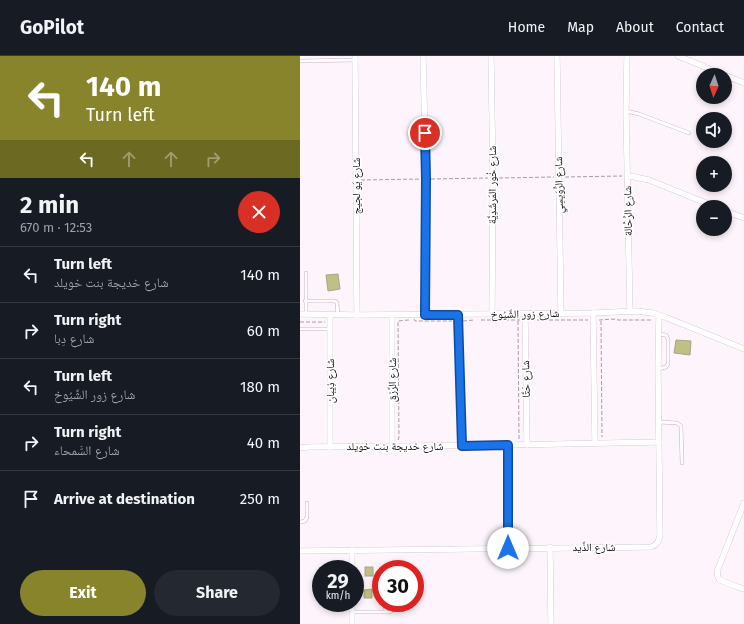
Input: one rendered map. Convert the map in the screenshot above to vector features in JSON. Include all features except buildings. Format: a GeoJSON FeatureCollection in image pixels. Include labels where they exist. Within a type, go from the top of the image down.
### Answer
{"type":"FeatureCollection","features":[{"type":"Feature","properties":{"kind":"street"},"geometry":{"type":"LineString","coordinates":[[423,56],[426,179],[425,315]]}},
{"type":"Feature","properties":{"kind":"street","name":"شارع خُور المَرشَدِيَّة"},"geometry":{"type":"LineString","coordinates":[[491,56],[492,314]]}},
{"type":"Feature","properties":{"kind":"street","name":"شارع الرُّوَيسِي"},"geometry":{"type":"LineString","coordinates":[[557,56],[561,313]]}},
{"type":"Feature","properties":{"kind":"street","name":"شارع الرَّحَّالة"},"geometry":{"type":"LineString","coordinates":[[626,56],[630,312]]}},
{"type":"Feature","properties":{"kind":"street"},"geometry":{"type":"LineString","coordinates":[[678,56],[744,83]]}},
{"type":"Feature","properties":{"kind":"street","name":"شارع يَو لجيج"},"geometry":{"type":"LineString","coordinates":[[355,58],[357,316]]}},
{"type":"Feature","properties":{"kind":"street"},"geometry":{"type":"LineString","coordinates":[[628,176],[642,178],[698,200]]}},
{"type":"Feature","properties":{"kind":"street"},"geometry":{"type":"LineString","coordinates":[[732,213],[744,218]]}},
{"type":"Feature","properties":{"kind":"street","name":"شارع زور الشِّيُوخ"},"geometry":{"type":"LineString","coordinates":[[303,314],[357,316],[425,315],[458,318],[492,314],[526,317],[561,313],[642,312],[744,349]]}},
{"type":"Feature","properties":{"kind":"street"},"geometry":{"type":"LineString","coordinates":[[593,313],[595,444]]}},
{"type":"Feature","properties":{"kind":"street","name":"شارع ذِيبان"},"geometry":{"type":"LineString","coordinates":[[330,315],[330,446]]}},
{"type":"Feature","properties":{"kind":"street","name":"شارع الرِّزق"},"geometry":{"type":"LineString","coordinates":[[392,315],[392,446]]}},
{"type":"Feature","properties":{"kind":"street","name":"شارع حَتَّا"},"geometry":{"type":"LineString","coordinates":[[526,317],[527,445]]}},
{"type":"Feature","properties":{"kind":"street","name":"شارع الذِّيد"},"geometry":{"type":"LineString","coordinates":[[300,551],[651,547],[656,544],[660,539],[658,369],[659,317]]}},
{"type":"Feature","properties":{"kind":"street"},"geometry":{"type":"LineString","coordinates":[[458,318],[462,446]]}},
{"type":"Feature","properties":{"kind":"street","name":"شارع خديجة بنت خويلد"},"geometry":{"type":"LineString","coordinates":[[300,448],[330,446],[462,446],[659,442]]}},
{"type":"Feature","properties":{"kind":"street"},"geometry":{"type":"LineString","coordinates":[[508,445],[508,548]]}},
{"type":"Feature","properties":{"kind":"street"},"geometry":{"type":"LineString","coordinates":[[744,503],[717,574],[718,578],[744,589]]}},
{"type":"Feature","properties":{"kind":"street"},"geometry":{"type":"LineString","coordinates":[[550,547],[551,624]]}},
{"type":"Feature","properties":{"kind":"street"},"geometry":{"type":"LineString","coordinates":[[352,550],[352,560]]}},
{"type":"Feature","properties":{"kind":"street"},"geometry":{"type":"LineString","coordinates":[[352,612],[352,624]]}},
{"type":"Feature","properties":{"kind":"lane"},"geometry":{"type":"LineString","coordinates":[[304,56],[304,61]]}},
{"type":"Feature","properties":{"kind":"lane"},"geometry":{"type":"LineString","coordinates":[[300,61],[355,58]]}},
{"type":"Feature","properties":{"kind":"lane"},"geometry":{"type":"LineString","coordinates":[[626,111],[639,114],[689,133]]}},
{"type":"Feature","properties":{"kind":"lane"},"geometry":{"type":"LineString","coordinates":[[303,314],[306,273]]}},
{"type":"Feature","properties":{"kind":"lane"},"geometry":{"type":"LineString","coordinates":[[305,301],[335,301],[337,303],[338,315]]}},
{"type":"Feature","properties":{"kind":"lane"},"geometry":{"type":"LineString","coordinates":[[300,329],[330,329]]}},
{"type":"Feature","properties":{"kind":"lane"},"geometry":{"type":"LineString","coordinates":[[658,334],[666,335],[668,339],[668,364],[666,367],[658,369]]}},
{"type":"Feature","properties":{"kind":"lane"},"geometry":{"type":"LineString","coordinates":[[659,422],[676,422],[681,426],[682,463]]}},
{"type":"Feature","properties":{"kind":"lane"},"geometry":{"type":"LineString","coordinates":[[300,522],[307,519],[307,503]]}},
{"type":"Feature","properties":{"kind":"path"},"geometry":{"type":"LineString","coordinates":[[479,318],[481,320],[518,320],[526,317],[593,320],[610,320],[614,318],[618,320],[659,317]]}},
{"type":"Feature","properties":{"kind":"path"},"geometry":{"type":"LineString","coordinates":[[401,446],[401,443],[398,441],[398,321],[408,321],[410,319],[414,319],[415,321],[458,318],[473,321],[476,318]]}},
{"type":"Feature","properties":{"kind":"path"},"geometry":{"type":"LineString","coordinates":[[518,320],[519,445]]}},
{"type":"Feature","properties":{"kind":"path"},"geometry":{"type":"LineString","coordinates":[[601,320],[602,443]]}},
{"type":"Feature","properties":{"kind":"path"},"geometry":{"type":"LineString","coordinates":[[300,322],[330,322]]}},
{"type":"Feature","properties":{"kind":"route"},"geometry":{"type":"LineString","coordinates":[[425,133],[425,315],[458,315],[462,446],[508,445],[508,548]]}}]}
